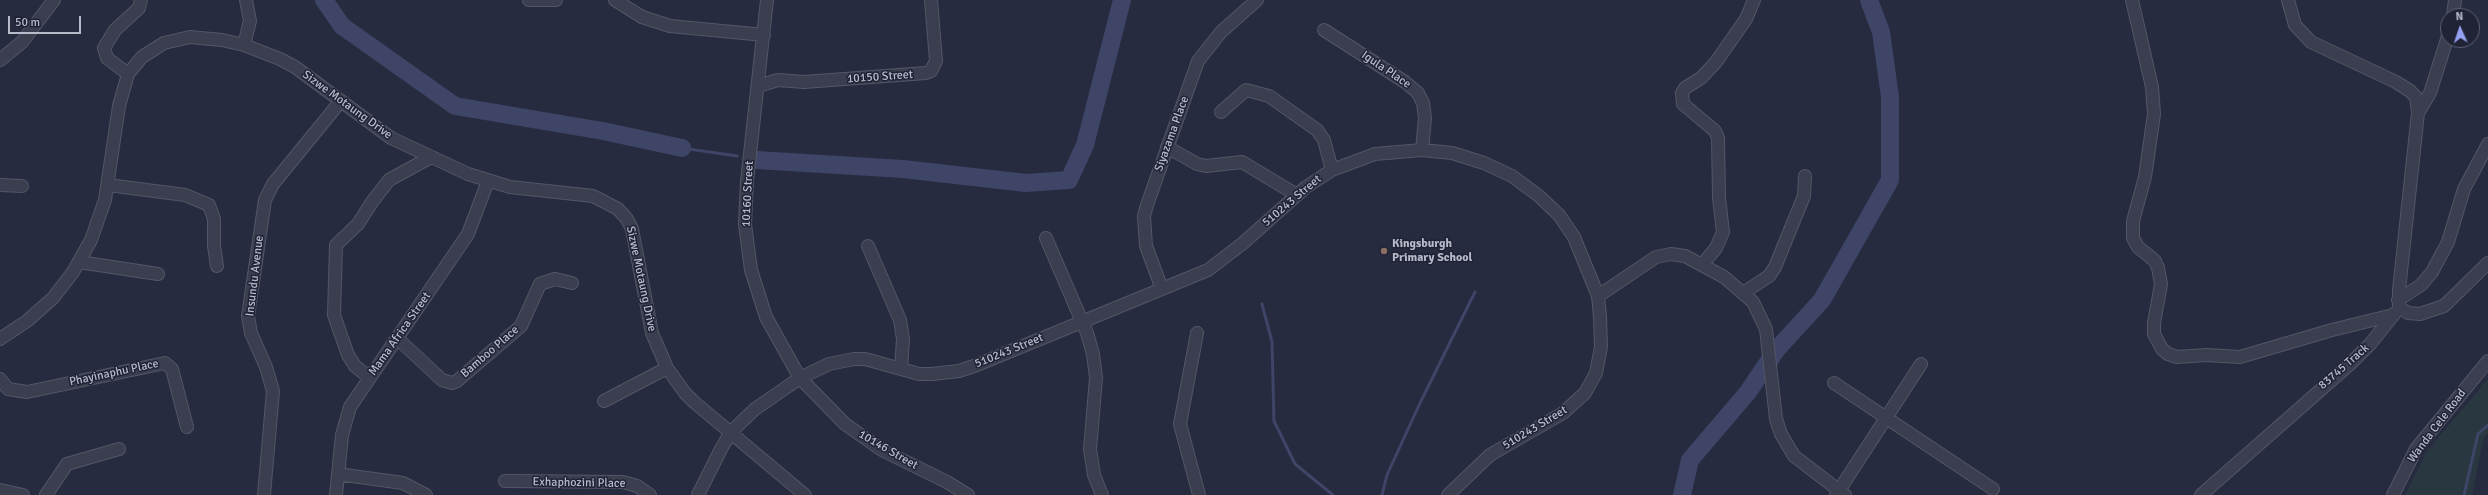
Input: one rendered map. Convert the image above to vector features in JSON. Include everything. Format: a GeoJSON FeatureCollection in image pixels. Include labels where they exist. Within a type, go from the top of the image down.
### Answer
{"type":"FeatureCollection","features":[{"type":"Feature","properties":{"kind":"street"},"geometry":{"type":"LineString","coordinates":[[0,60],[22,42],[54,0]]}},
{"type":"Feature","properties":{"kind":"street"},"geometry":{"type":"LineString","coordinates":[[128,74],[107,58],[104,48],[115,30],[139,8],[141,0]]}},
{"type":"Feature","properties":{"kind":"street"},"geometry":{"type":"LineString","coordinates":[[244,45],[250,21],[246,0]]}},
{"type":"Feature","properties":{"kind":"street"},"geometry":{"type":"LineString","coordinates":[[529,0],[556,0]]}},
{"type":"Feature","properties":{"kind":"street"},"geometry":{"type":"LineString","coordinates":[[615,0],[642,17],[670,26],[764,35]]}},
{"type":"Feature","properties":{"kind":"street","name":"10160 Street"},"geometry":{"type":"LineString","coordinates":[[767,0],[745,201],[747,248],[766,317],[800,378]]}},
{"type":"Feature","properties":{"kind":"street","name":"10150 Street"},"geometry":{"type":"LineString","coordinates":[[758,86],[778,80],[804,82],[926,73],[931,70],[936,61],[931,0]]}},
{"type":"Feature","properties":{"kind":"street","name":"Siyazama Place"},"geometry":{"type":"LineString","coordinates":[[1162,289],[1146,246],[1144,216],[1167,147],[1201,56],[1221,32],[1257,0]]}},
{"type":"Feature","properties":{"kind":"street"},"geometry":{"type":"LineString","coordinates":[[1702,265],[1716,248],[1723,232],[1719,198],[1718,138],[1715,131],[1683,104],[1682,92],[1685,88],[1701,78],[1716,62],[1746,20],[1754,0]]}},
{"type":"Feature","properties":{"kind":"street"},"geometry":{"type":"LineString","coordinates":[[2132,0],[2152,88],[2154,114],[2145,177],[2134,221],[2133,238],[2138,247],[2155,261],[2158,268],[2161,284],[2154,329],[2157,342],[2168,354],[2177,357],[2206,355],[2240,357],[2332,330],[2397,307],[2432,272],[2448,242],[2464,189],[2488,144]]}},
{"type":"Feature","properties":{"kind":"street"},"geometry":{"type":"LineString","coordinates":[[2288,0],[2292,21],[2298,32],[2311,42],[2368,68],[2410,90],[2416,97],[2418,113],[2397,307]]}},
{"type":"Feature","properties":{"kind":"street","name":"Igula Place"},"geometry":{"type":"LineString","coordinates":[[1324,30],[1405,82],[1418,93],[1423,103],[1425,118],[1422,150]]}},
{"type":"Feature","properties":{"kind":"street","name":"Sizwe Motaung Drive"},"geometry":{"type":"LineString","coordinates":[[0,339],[40,310],[53,298],[79,262],[97,226],[108,186],[121,93],[128,74],[152,50],[178,39],[204,38],[244,45],[264,52],[295,67],[340,102],[391,138],[432,157],[488,181],[516,187],[593,196],[618,210],[627,219],[632,229],[649,320],[657,346],[667,368],[685,393],[805,495]]}},
{"type":"Feature","properties":{"kind":"street"},"geometry":{"type":"LineString","coordinates":[[2418,113],[2430,93],[2444,48]]}},
{"type":"Feature","properties":{"kind":"street"},"geometry":{"type":"LineString","coordinates":[[1221,112],[1246,90],[1269,96],[1317,130],[1324,140],[1332,170]]}},
{"type":"Feature","properties":{"kind":"street","name":"Insundu Avenue"},"geometry":{"type":"LineString","coordinates":[[264,495],[272,391],[266,366],[251,333],[248,316],[265,200],[273,184],[340,102]]}},
{"type":"Feature","properties":{"kind":"street"},"geometry":{"type":"LineString","coordinates":[[1167,147],[1197,164],[1206,166],[1242,162],[1297,195]]}},
{"type":"Feature","properties":{"kind":"street","name":"510243 Street"},"geometry":{"type":"LineString","coordinates":[[698,495],[720,448],[731,432],[755,409],[800,378],[829,364],[854,358],[877,361],[901,369],[932,374],[959,371],[1197,275],[1222,260],[1297,195],[1332,170],[1375,154],[1422,150],[1452,153],[1484,162],[1512,176],[1539,196],[1559,215],[1574,237],[1598,296],[1601,347],[1596,373],[1585,393],[1563,412],[1490,455],[1448,495]]}},
{"type":"Feature","properties":{"kind":"street"},"geometry":{"type":"LineString","coordinates":[[370,378],[352,361],[336,322],[334,309],[336,245],[358,224],[372,202],[389,180],[432,157]]}},
{"type":"Feature","properties":{"kind":"street"},"geometry":{"type":"LineString","coordinates":[[1743,293],[1769,276],[1775,267],[1804,196],[1805,176]]}},
{"type":"Feature","properties":{"kind":"street","name":"Mama Africa Street"},"geometry":{"type":"LineString","coordinates":[[336,495],[347,413],[468,234],[488,181]]}},
{"type":"Feature","properties":{"kind":"street"},"geometry":{"type":"LineString","coordinates":[[0,185],[22,186]]}},
{"type":"Feature","properties":{"kind":"street"},"geometry":{"type":"LineString","coordinates":[[108,186],[185,195],[208,205],[214,219],[214,246],[217,266]]}},
{"type":"Feature","properties":{"kind":"street"},"geometry":{"type":"LineString","coordinates":[[1046,238],[1091,345],[1096,365],[1090,449],[1094,475],[1102,495]]}},
{"type":"Feature","properties":{"kind":"street"},"geometry":{"type":"LineString","coordinates":[[868,246],[901,324],[903,340],[901,369]]}},
{"type":"Feature","properties":{"kind":"street"},"geometry":{"type":"LineString","coordinates":[[1598,296],[1656,257],[1671,254],[1685,256],[1724,277],[1753,302],[1766,329],[1776,419],[1781,434],[1794,456],[1840,494],[1921,364]]}},
{"type":"Feature","properties":{"kind":"street"},"geometry":{"type":"LineString","coordinates":[[79,262],[158,274]]}},
{"type":"Feature","properties":{"kind":"street"},"geometry":{"type":"LineString","coordinates":[[2397,307],[2408,313],[2420,314],[2444,306],[2488,263]]}},
{"type":"Feature","properties":{"kind":"street","name":"Bamboo Place"},"geometry":{"type":"LineString","coordinates":[[398,339],[442,380],[452,383],[457,381],[521,326],[540,284],[555,279],[572,283]]}},
{"type":"Feature","properties":{"kind":"street","name":"83745 Track"},"geometry":{"type":"LineString","coordinates":[[2201,495],[2371,344],[2397,307]]}},
{"type":"Feature","properties":{"kind":"street"},"geometry":{"type":"LineString","coordinates":[[1197,333],[1180,424],[1199,495]]}},
{"type":"Feature","properties":{"kind":"street","name":"Wanda Cele Road"},"geometry":{"type":"LineString","coordinates":[[2393,495],[2416,449],[2488,361]]}},
{"type":"Feature","properties":{"kind":"street","name":"Phayinaphu Place"},"geometry":{"type":"LineString","coordinates":[[0,379],[8,389],[27,392],[165,362],[172,369],[188,427]]}},
{"type":"Feature","properties":{"kind":"street"},"geometry":{"type":"LineString","coordinates":[[604,401],[667,368]]}},
{"type":"Feature","properties":{"kind":"street","name":"10146 Street"},"geometry":{"type":"LineString","coordinates":[[800,378],[823,403],[859,434],[882,450],[947,482],[968,495]]}},
{"type":"Feature","properties":{"kind":"street"},"geometry":{"type":"LineString","coordinates":[[1834,383],[1993,489]]}},
{"type":"Feature","properties":{"kind":"street"},"geometry":{"type":"LineString","coordinates":[[46,495],[67,464],[119,449]]}},
{"type":"Feature","properties":{"kind":"street"},"geometry":{"type":"LineString","coordinates":[[338,474],[403,483],[426,495]]}},
{"type":"Feature","properties":{"kind":"street","name":"Exhaphozini Place"},"geometry":{"type":"LineString","coordinates":[[505,481],[623,482],[637,486],[650,495]]}},
{"type":"Feature","properties":{"kind":"street"},"geometry":{"type":"LineString","coordinates":[[0,490],[23,495]]}},
{"type":"Feature","properties":{"kind":"shaded area"},"geometry":{"type":"Polygon","coordinates":[[[2488,379],[2488,433],[2484,437],[2472,495],[2405,495],[2427,451],[2488,379]]]}},
{"type":"Feature","properties":{"kind":"waterway"},"geometry":{"type":"LineString","coordinates":[[324,0],[342,26],[455,106],[603,131],[682,148]]}},
{"type":"Feature","properties":{"kind":"waterway"},"geometry":{"type":"LineString","coordinates":[[757,160],[903,169],[1026,183],[1069,180],[1085,145],[1122,0]]}},
{"type":"Feature","properties":{"kind":"waterway"},"geometry":{"type":"LineString","coordinates":[[1682,495],[1690,460],[1748,392],[1777,349],[1822,300],[1890,180],[1890,97],[1881,32],[1869,0]]}},
{"type":"Feature","properties":{"kind":"waterway"},"geometry":{"type":"LineString","coordinates":[[682,148],[737,156]]}},
{"type":"Feature","properties":{"kind":"waterway"},"geometry":{"type":"LineString","coordinates":[[1382,495],[1387,475],[1420,403],[1475,292]]}},
{"type":"Feature","properties":{"kind":"waterway"},"geometry":{"type":"LineString","coordinates":[[1262,304],[1272,342],[1274,421],[1295,464],[1333,495]]}},
{"type":"Feature","properties":{"kind":"waterway"},"geometry":{"type":"LineString","coordinates":[[2464,495],[2478,434],[2488,425]]}},
{"type":"Feature","properties":{"kind":"place","name":"Kingsburgh Primary School"},"geometry":{"type":"Point","coordinates":[1384,251]}}]}
